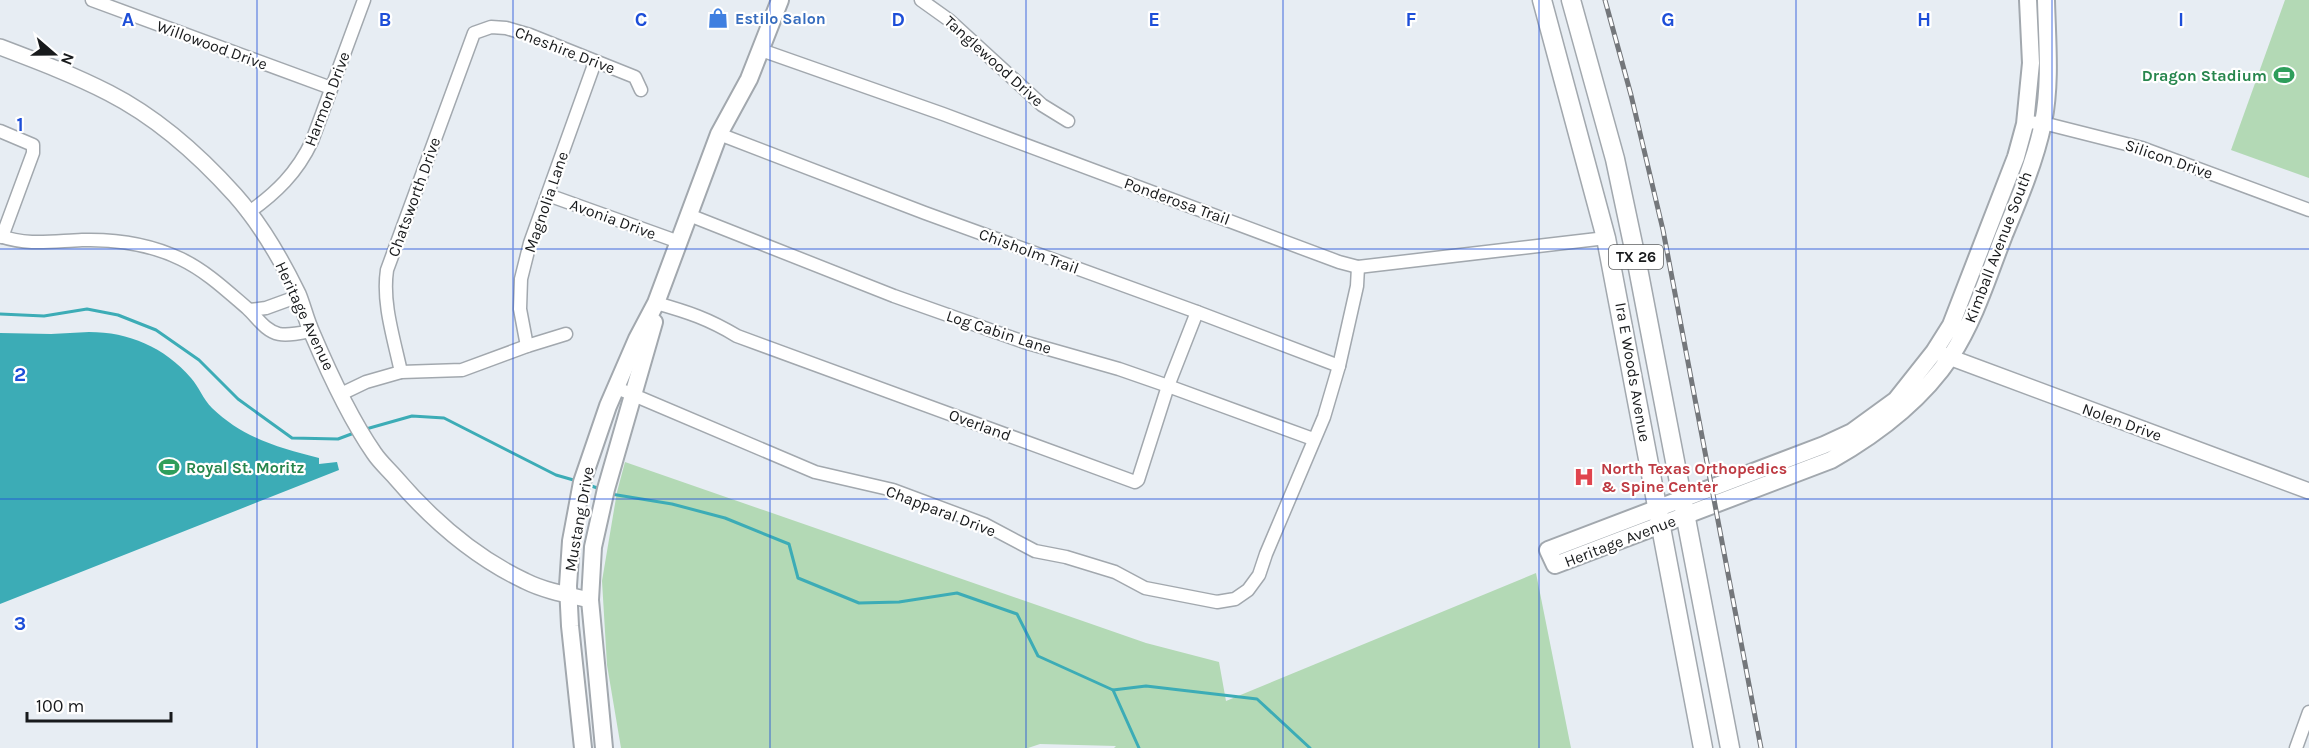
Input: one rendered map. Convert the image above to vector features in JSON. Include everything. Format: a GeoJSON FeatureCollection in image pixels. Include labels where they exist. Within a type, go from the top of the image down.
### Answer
{"type":"FeatureCollection","features":[{"type":"Feature","properties":{"kind":"main road","name":"Mustang Drive"},"geometry":{"type":"LineString","coordinates":[[604,748],[590,600],[593,547],[637,339],[656,303],[719,134],[749,79],[780,0]]}},
{"type":"Feature","properties":{"kind":"main road","name":"Ira E Woods Avenue"},"geometry":{"type":"LineString","coordinates":[[1542,0],[1606,238],[1703,748]]}},
{"type":"Feature","properties":{"kind":"main road","name":"Ira E Woods Avenue"},"geometry":{"type":"LineString","coordinates":[[1571,0],[1615,159],[1730,748]]}},
{"type":"Feature","properties":{"kind":"main road","name":"Kimball Avenue South"},"geometry":{"type":"LineString","coordinates":[[1942,355],[1951,325],[2016,157],[2025,122],[2031,63],[2028,0]]}},
{"type":"Feature","properties":{"kind":"main road","name":"Kimball Avenue South"},"geometry":{"type":"LineString","coordinates":[[1685,517],[1832,460],[1855,439],[1912,402],[1979,301],[2018,200],[2043,123],[2048,63],[2046,0]]}},
{"type":"Feature","properties":{"kind":"main road"},"geometry":{"type":"LineString","coordinates":[[1549,26],[1576,19]]}},
{"type":"Feature","properties":{"kind":"main road","name":"Mustang Drive"},"geometry":{"type":"LineString","coordinates":[[583,748],[568,596],[568,566],[582,482],[591,451],[625,391]]}},
{"type":"Feature","properties":{"kind":"main road","name":"Kimball Avenue South"},"geometry":{"type":"LineString","coordinates":[[1681,498],[1855,439]]}},
{"type":"Feature","properties":{"kind":"main road","name":"Heritage Avenue"},"geometry":{"type":"LineString","coordinates":[[1681,498],[1657,507],[1552,558],[1685,517]]}},
{"type":"Feature","properties":{"kind":"street","name":"Willowood Drive"},"geometry":{"type":"LineString","coordinates":[[92,0],[331,88]]}},
{"type":"Feature","properties":{"kind":"street","name":"Harmon Drive"},"geometry":{"type":"LineString","coordinates":[[248,213],[273,195],[302,163],[364,0]]}},
{"type":"Feature","properties":{"kind":"street","name":"Tanglewood Drive"},"geometry":{"type":"LineString","coordinates":[[921,0],[949,20],[1042,105],[1068,121]]}},
{"type":"Feature","properties":{"kind":"street","name":"Cheshire Drive"},"geometry":{"type":"LineString","coordinates":[[480,30],[491,27],[506,28],[530,35],[635,77],[641,90]]}},
{"type":"Feature","properties":{"kind":"street","name":"Chatsworth Drive"},"geometry":{"type":"LineString","coordinates":[[401,372],[389,316],[387,270],[474,33],[480,30]]}},
{"type":"Feature","properties":{"kind":"street","name":"Heritage Avenue"},"geometry":{"type":"LineString","coordinates":[[0,47],[65,72],[110,93],[139,111],[191,152],[236,196],[278,257],[299,296],[311,331],[341,394],[374,453],[429,514],[486,559],[525,581],[568,596],[590,600]]}},
{"type":"Feature","properties":{"kind":"street","name":"Ponderosa Trail"},"geometry":{"type":"LineString","coordinates":[[761,50],[965,122],[1339,262],[1358,267],[1606,238]]}},
{"type":"Feature","properties":{"kind":"street","name":"Magnolia Lane"},"geometry":{"type":"LineString","coordinates":[[527,345],[520,309],[521,279],[530,243],[595,62]]}},
{"type":"Feature","properties":{"kind":"street","name":"Silicon Drive"},"geometry":{"type":"LineString","coordinates":[[2025,122],[2043,123],[2142,148],[2309,210]]}},
{"type":"Feature","properties":{"kind":"street"},"geometry":{"type":"LineString","coordinates":[[0,131],[33,145],[33,153],[1,236],[35,243],[84,240],[123,241],[151,248],[195,266],[250,310],[268,330],[280,334],[311,331]]}},
{"type":"Feature","properties":{"kind":"street","name":"Chisholm Trail"},"geometry":{"type":"LineString","coordinates":[[719,134],[1339,366]]}},
{"type":"Feature","properties":{"kind":"street","name":"Avonia Drive"},"geometry":{"type":"LineString","coordinates":[[548,195],[679,242]]}},
{"type":"Feature","properties":{"kind":"street","name":"Log Cabin Lane"},"geometry":{"type":"LineString","coordinates":[[689,215],[927,308],[1024,342],[1119,369],[1313,439]]}},
{"type":"Feature","properties":{"kind":"street","name":"Chapparal Drive"},"geometry":{"type":"LineString","coordinates":[[625,391],[815,472],[893,490],[984,524],[1035,551],[1066,557],[1115,572],[1144,588],[1217,602],[1235,599],[1248,590],[1259,576],[1313,439],[1324,417],[1339,366],[1357,286],[1358,267]]}},
{"type":"Feature","properties":{"kind":"street"},"geometry":{"type":"LineString","coordinates":[[250,310],[266,308],[299,296]]}},
{"type":"Feature","properties":{"kind":"street","name":"Overland"},"geometry":{"type":"LineString","coordinates":[[656,303],[696,315],[712,321],[737,336],[1135,482],[1138,480],[1168,386],[1197,312]]}},
{"type":"Feature","properties":{"kind":"street"},"geometry":{"type":"LineString","coordinates":[[341,394],[366,382],[401,372],[462,370],[527,345],[566,334]]}},
{"type":"Feature","properties":{"kind":"street","name":"Nolen Drive"},"geometry":{"type":"LineString","coordinates":[[1942,355],[2309,491]]}},
{"type":"Feature","properties":{"kind":"street"},"geometry":{"type":"LineString","coordinates":[[2296,748],[2309,712]]}},
{"type":"Feature","properties":{"kind":"green space","name":"Dragon Stadium"},"geometry":{"type":"Polygon","coordinates":[[[2285,0],[2309,0],[2309,178],[2231,150],[2285,0]]]}},
{"type":"Feature","properties":{"kind":"green space"},"geometry":{"type":"Polygon","coordinates":[[[625,462],[1146,643],[1219,662],[1226,701],[1536,573],[1571,748],[1114,748],[1116,746],[1040,744],[1028,748],[621,748],[607,665],[602,581],[617,492],[625,462]]]}},
{"type":"Feature","properties":{"kind":"water","name":"Royal St. Moritz"},"geometry":{"type":"Polygon","coordinates":[[[89,332],[118,335],[145,343],[181,367],[212,408],[236,427],[276,446],[319,458],[319,464],[337,462],[339,470],[0,604],[0,333],[89,332]]]}},
{"type":"Feature","properties":{"kind":"waterway"},"geometry":{"type":"LineString","coordinates":[[0,314],[44,316],[87,309],[118,315],[156,330],[199,360],[238,399],[292,438],[338,439],[354,433]]}},
{"type":"Feature","properties":{"kind":"waterway"},"geometry":{"type":"LineString","coordinates":[[366,429],[412,416],[444,418],[556,475],[577,481]]}},
{"type":"Feature","properties":{"kind":"waterway"},"geometry":{"type":"LineString","coordinates":[[586,484],[600,489]]}},
{"type":"Feature","properties":{"kind":"waterway"},"geometry":{"type":"LineString","coordinates":[[611,494],[672,504],[725,518],[789,544],[798,578],[859,603],[899,602],[957,593],[1017,614],[1038,656],[1113,690],[1139,748]]}},
{"type":"Feature","properties":{"kind":"waterway"},"geometry":{"type":"LineString","coordinates":[[1113,690],[1146,686],[1257,699],[1310,748]]}},
{"type":"Feature","properties":{"kind":"railway"},"geometry":{"type":"LineString","coordinates":[[1605,0],[1631,95],[1663,230],[1761,748]]}},
{"type":"Feature","properties":{"kind":"place","name":"Estilo Salon"},"geometry":{"type":"Point","coordinates":[718,18]}},
{"type":"Feature","properties":{"kind":"place","name":"Dragon Stadium"},"geometry":{"type":"Point","coordinates":[2284,75]}},
{"type":"Feature","properties":{"kind":"place","name":"Royal St. Moritz"},"geometry":{"type":"Point","coordinates":[169,467]}},
{"type":"Feature","properties":{"kind":"place","name":"North Texas Orthopedics & Spine Center"},"geometry":{"type":"Point","coordinates":[1584,477]}}]}
